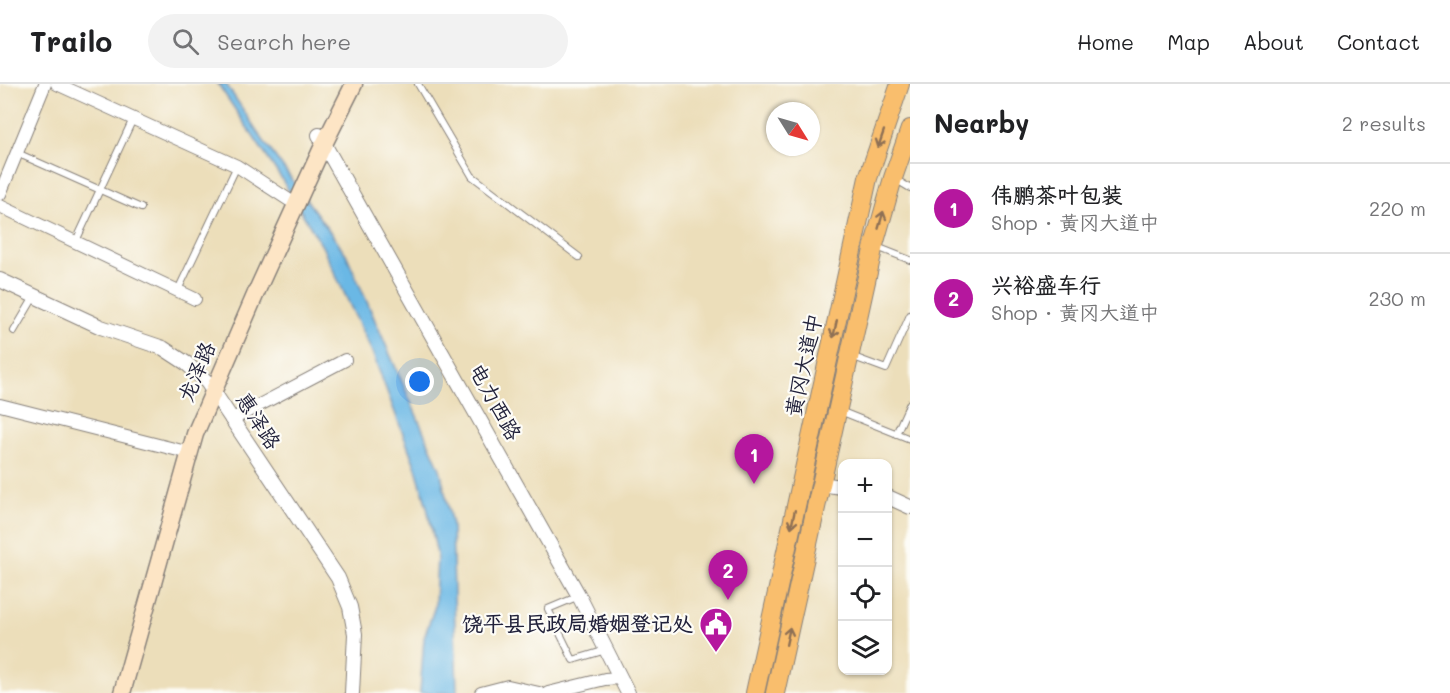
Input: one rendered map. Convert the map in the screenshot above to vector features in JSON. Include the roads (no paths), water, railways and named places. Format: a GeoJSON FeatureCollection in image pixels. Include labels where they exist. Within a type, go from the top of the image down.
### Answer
{"type":"FeatureCollection","features":[{"type":"Feature","properties":{"kind":"main road","name":"龙泽路"},"geometry":{"type":"LineString","coordinates":[[210,386],[344,84]]}},
{"type":"Feature","properties":{"kind":"main road","name":"龙泽路"},"geometry":{"type":"LineString","coordinates":[[114,693],[186,452],[210,386],[289,200],[321,139],[354,84]]}},
{"type":"Feature","properties":{"kind":"main road","name":"黄冈大道中"},"geometry":{"type":"LineString","coordinates":[[755,693],[868,178],[900,84]]}},
{"type":"Feature","properties":{"kind":"main road","name":"黄冈大道中"},"geometry":{"type":"LineString","coordinates":[[775,693],[874,245],[910,129]]}},
{"type":"Feature","properties":{"kind":"main road","name":"龙泽路"},"geometry":{"type":"LineString","coordinates":[[122,693],[186,452]]}},
{"type":"Feature","properties":{"kind":"street"},"geometry":{"type":"LineString","coordinates":[[0,194],[45,84]]}},
{"type":"Feature","properties":{"kind":"street"},"geometry":{"type":"LineString","coordinates":[[57,84],[237,166],[289,200]]}},
{"type":"Feature","properties":{"kind":"street","name":"电力西路"},"geometry":{"type":"LineString","coordinates":[[321,139],[579,596],[628,693]]}},
{"type":"Feature","properties":{"kind":"street"},"geometry":{"type":"LineString","coordinates":[[0,206],[195,299]]}},
{"type":"Feature","properties":{"kind":"street","name":"惠泽路"},"geometry":{"type":"LineString","coordinates":[[0,280],[101,327],[163,348],[186,363],[210,386],[338,578],[350,607],[355,634],[352,693]]}},
{"type":"Feature","properties":{"kind":"street"},"geometry":{"type":"LineString","coordinates":[[231,420],[345,360]]}},
{"type":"Feature","properties":{"kind":"street"},"geometry":{"type":"LineString","coordinates":[[0,405],[186,452]]}},
{"type":"Feature","properties":{"kind":"street"},"geometry":{"type":"LineString","coordinates":[[820,484],[838,486]]}},
{"type":"Feature","properties":{"kind":"street"},"geometry":{"type":"LineString","coordinates":[[892,499],[910,507]]}},
{"type":"Feature","properties":{"kind":"street"},"geometry":{"type":"LineString","coordinates":[[548,693],[606,679],[620,678]]}},
{"type":"Feature","properties":{"kind":"street"},"geometry":{"type":"LineString","coordinates":[[481,693],[508,686],[539,693]]}},
{"type":"Feature","properties":{"kind":"lane"},"geometry":{"type":"LineString","coordinates":[[418,84],[472,176],[579,257]]}},
{"type":"Feature","properties":{"kind":"lane"},"geometry":{"type":"LineString","coordinates":[[76,241],[133,119]]}},
{"type":"Feature","properties":{"kind":"lane"},"geometry":{"type":"LineString","coordinates":[[17,153],[141,208]]}},
{"type":"Feature","properties":{"kind":"lane"},"geometry":{"type":"LineString","coordinates":[[178,291],[237,166]]}},
{"type":"Feature","properties":{"kind":"lane"},"geometry":{"type":"LineString","coordinates":[[893,178],[910,188]]}},
{"type":"Feature","properties":{"kind":"lane"},"geometry":{"type":"LineString","coordinates":[[874,245],[910,260]]}},
{"type":"Feature","properties":{"kind":"lane"},"geometry":{"type":"LineString","coordinates":[[14,331],[34,296]]}},
{"type":"Feature","properties":{"kind":"lane"},"geometry":{"type":"LineString","coordinates":[[848,355],[886,369],[910,315]]}},
{"type":"Feature","properties":{"kind":"lane"},"geometry":{"type":"LineString","coordinates":[[896,434],[910,403]]}},
{"type":"Feature","properties":{"kind":"lane"},"geometry":{"type":"LineString","coordinates":[[836,409],[910,439]]}},
{"type":"Feature","properties":{"kind":"lane"},"geometry":{"type":"LineString","coordinates":[[579,596],[548,609],[573,660],[606,650]]}},
{"type":"Feature","properties":{"kind":"water"},"geometry":{"type":"Polygon","coordinates":[[[218,84],[226,84],[263,140],[346,254],[440,469],[452,525],[457,693],[420,693],[424,638],[435,606],[437,554],[416,468],[372,352],[322,246],[281,178],[218,84]]]}},
{"type":"Feature","properties":{"kind":"place","name":"伟鹏茶叶包装"},"geometry":{"type":"Point","coordinates":[754,484]}},
{"type":"Feature","properties":{"kind":"place","name":"兴裕盛车行"},"geometry":{"type":"Point","coordinates":[728,600]}},
{"type":"Feature","properties":{"kind":"place","name":"饶平县民政局婚姻登记处"},"geometry":{"type":"Point","coordinates":[716,653]}}]}
